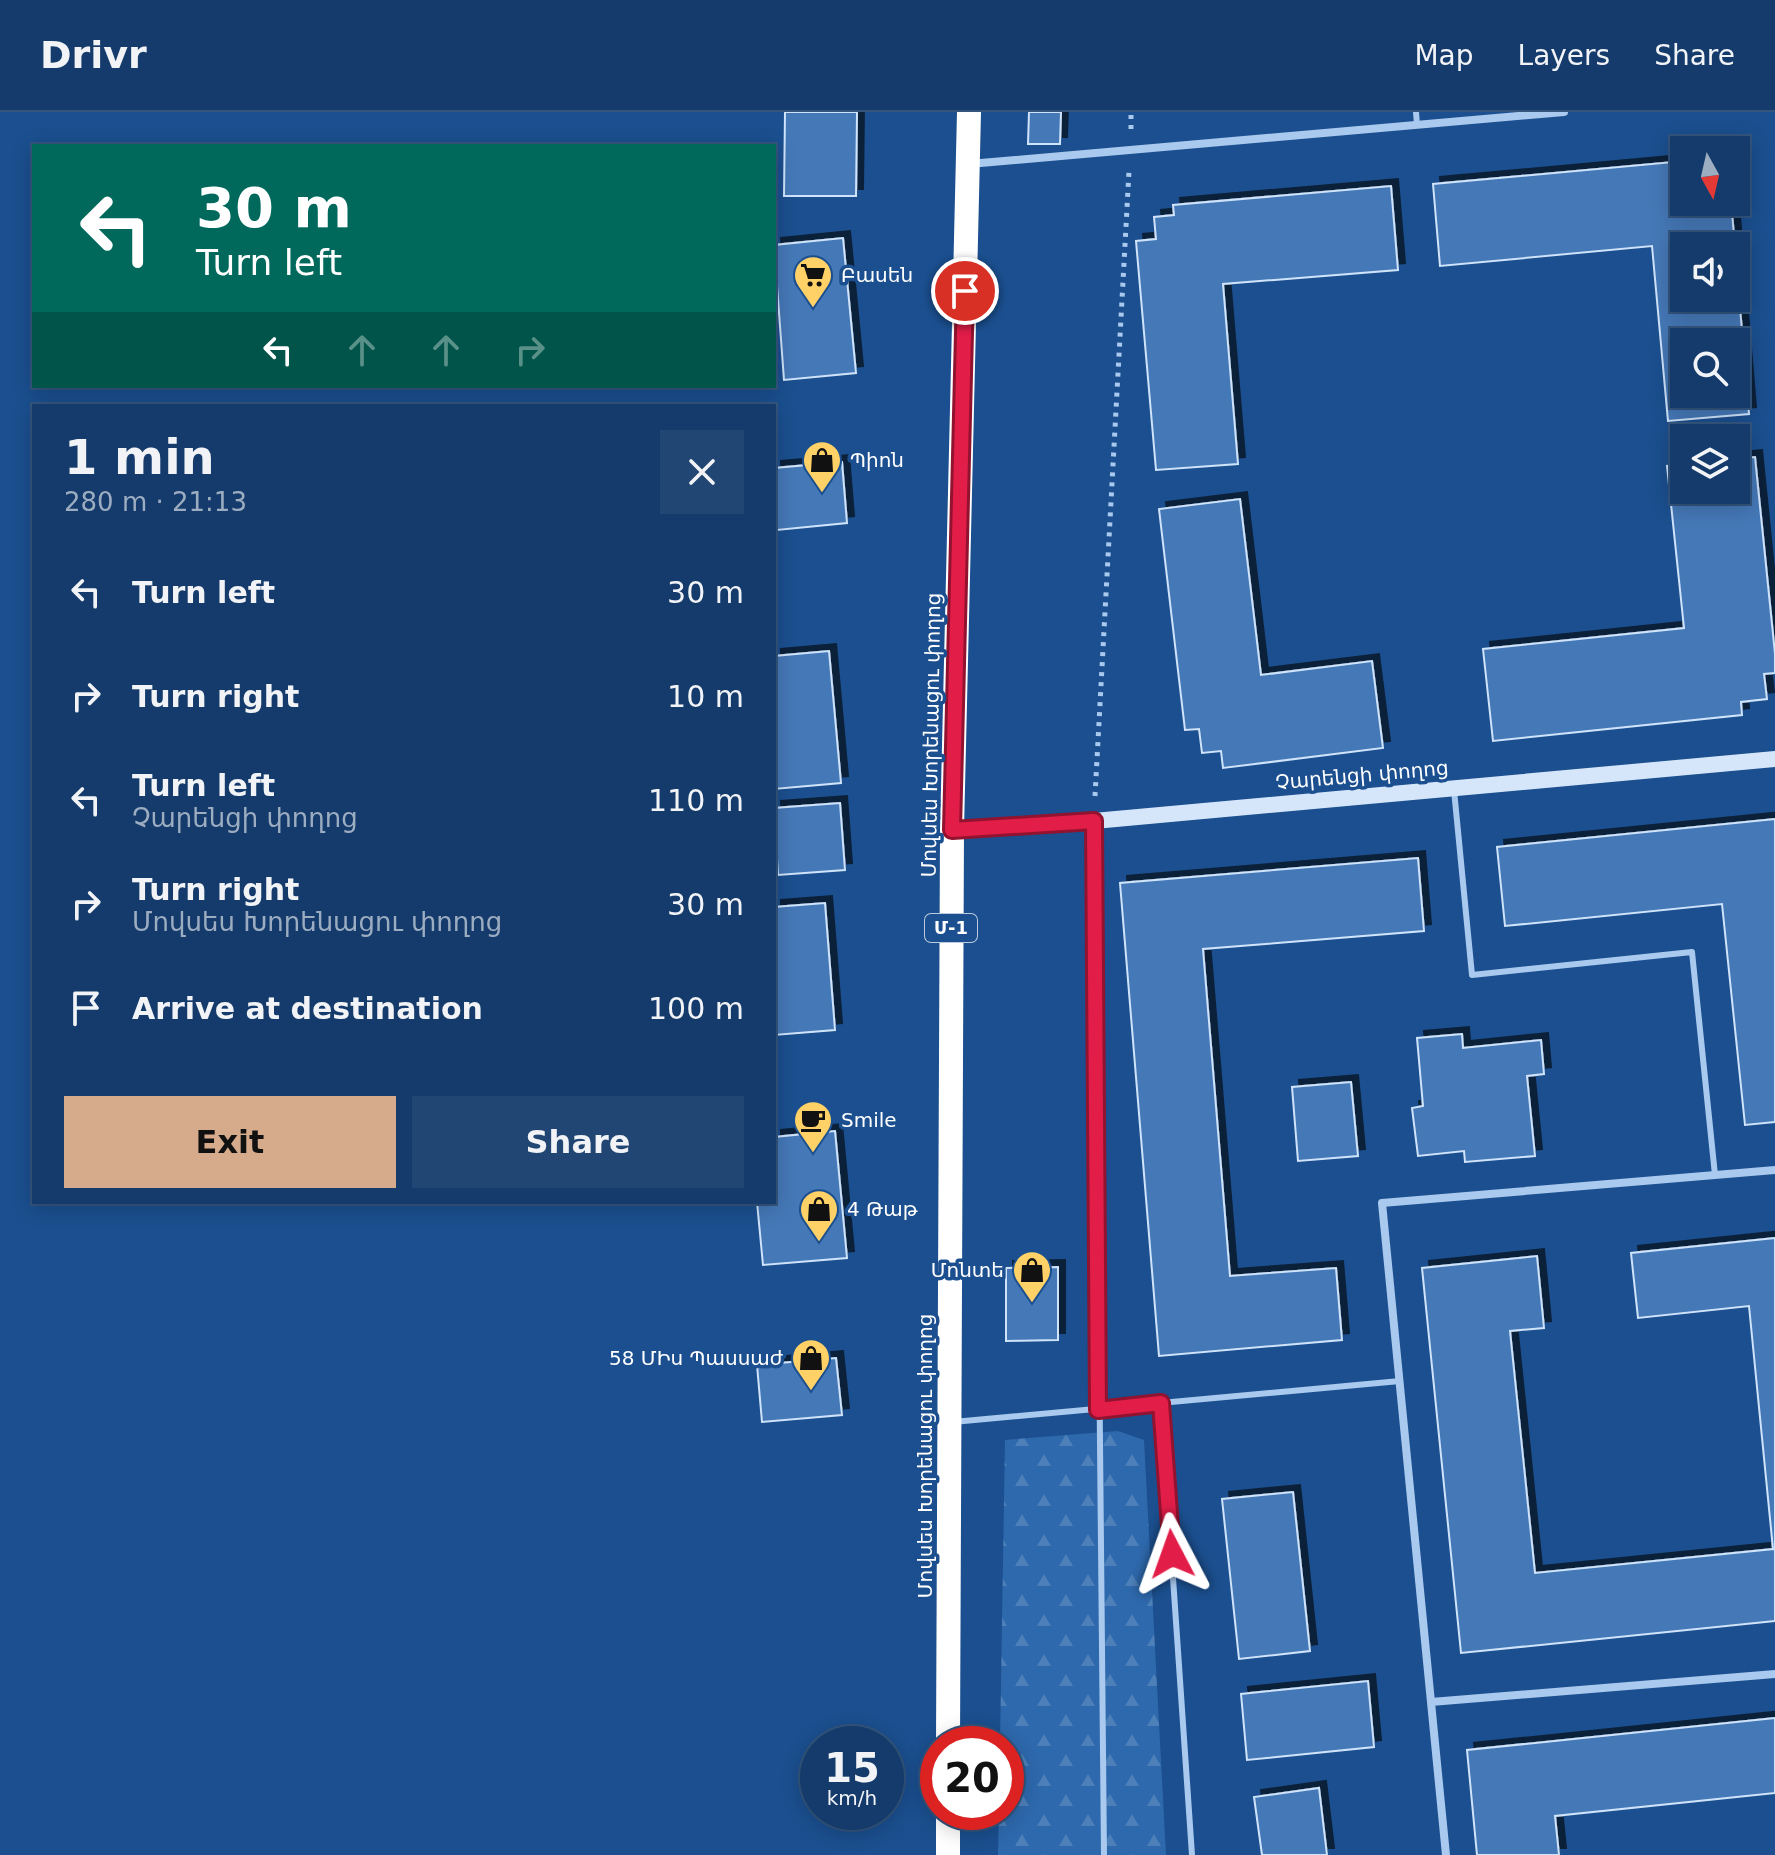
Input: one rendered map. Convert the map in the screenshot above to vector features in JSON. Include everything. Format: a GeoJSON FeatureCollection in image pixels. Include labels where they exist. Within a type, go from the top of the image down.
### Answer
{"type":"FeatureCollection","features":[{"type":"Feature","properties":{"kind":"highway","name":"Մովսես Խորենացու փողոց"},"geometry":{"type":"LineString","coordinates":[[948,1726],[952,830],[969,112]]}},
{"type":"Feature","properties":{"kind":"highway"},"geometry":{"type":"LineString","coordinates":[[948,1830],[948,1855]]}},
{"type":"Feature","properties":{"kind":"street"},"geometry":{"type":"LineString","coordinates":[[968,164],[1564,112]]}},
{"type":"Feature","properties":{"kind":"street","name":"Չարենցի փողոց"},"geometry":{"type":"LineString","coordinates":[[952,830],[1094,821],[1775,759]]}},
{"type":"Feature","properties":{"kind":"street"},"geometry":{"type":"LineString","coordinates":[[1446,1855],[1382,1203],[1775,1170]]}},
{"type":"Feature","properties":{"kind":"street"},"geometry":{"type":"LineString","coordinates":[[1431,1702],[1775,1674]]}},
{"type":"Feature","properties":{"kind":"lane"},"geometry":{"type":"LineString","coordinates":[[1416,112],[1417,125]]}},
{"type":"Feature","properties":{"kind":"lane"},"geometry":{"type":"LineString","coordinates":[[1454,787],[1472,975],[1692,952],[1715,1175]]}},
{"type":"Feature","properties":{"kind":"lane"},"geometry":{"type":"LineString","coordinates":[[1094,821],[1104,1855]]}},
{"type":"Feature","properties":{"kind":"lane"},"geometry":{"type":"LineString","coordinates":[[949,1422],[1400,1381]]}},
{"type":"Feature","properties":{"kind":"lane"},"geometry":{"type":"LineString","coordinates":[[1161,1403],[1192,1855]]}},
{"type":"Feature","properties":{"kind":"path"},"geometry":{"type":"LineString","coordinates":[[1094,821],[1131,112]]}},
{"type":"Feature","properties":{"kind":"green space"},"geometry":{"type":"Polygon","coordinates":[[[1118,1431],[1144,1440],[1166,1855],[998,1855],[999,1830],[1024,1830],[1024,1726],[1000,1726],[1005,1440],[1118,1431]]]}},
{"type":"Feature","properties":{"kind":"building"},"geometry":{"type":"Polygon","coordinates":[[[785,112],[857,112],[856,196],[784,196],[785,112]]]}},
{"type":"Feature","properties":{"kind":"building"},"geometry":{"type":"Polygon","coordinates":[[[1029,112],[1061,112],[1060,144],[1028,144],[1029,112]]]}},
{"type":"Feature","properties":{"kind":"building"},"geometry":{"type":"Polygon","coordinates":[[[1670,162],[1670,216],[1732,216],[1734,232],[1670,232],[1670,312],[1740,312],[1742,328],[1670,328],[1670,408],[1748,408],[1749,414],[1668,421],[1652,246],[1440,266],[1433,184],[1670,162]]]}},
{"type":"Feature","properties":{"kind":"building"},"geometry":{"type":"Polygon","coordinates":[[[1391,186],[1398,270],[1223,284],[1238,464],[1156,470],[1136,241],[1156,239],[1154,217],[1174,215],[1173,205],[1391,186]]]}},
{"type":"Feature","properties":{"kind":"building"},"geometry":{"type":"Polygon","coordinates":[[[843,238],[856,373],[784,380],[776,245],[843,238]]]}},
{"type":"Feature","properties":{"kind":"building"},"geometry":{"type":"Polygon","coordinates":[[[1755,457],[1775,654],[1775,673],[1764,674],[1767,699],[1741,702],[1742,715],[1493,741],[1483,649],[1684,628],[1671,504],[1750,504],[1750,458],[1755,457]]]}},
{"type":"Feature","properties":{"kind":"building"},"geometry":{"type":"Polygon","coordinates":[[[842,462],[847,523],[777,530],[776,468],[842,462]]]}},
{"type":"Feature","properties":{"kind":"building"},"geometry":{"type":"Polygon","coordinates":[[[1667,466],[1670,466],[1670,495],[1667,466]]]}},
{"type":"Feature","properties":{"kind":"building"},"geometry":{"type":"Polygon","coordinates":[[[1240,499],[1261,675],[1372,661],[1383,748],[1223,768],[1221,751],[1202,753],[1199,729],[1185,730],[1159,509],[1240,499]]]}},
{"type":"Feature","properties":{"kind":"building"},"geometry":{"type":"Polygon","coordinates":[[[829,651],[841,783],[776,789],[776,656],[829,651]]]}},
{"type":"Feature","properties":{"kind":"building"},"geometry":{"type":"Polygon","coordinates":[[[840,803],[845,870],[778,875],[776,808],[840,803]]]}},
{"type":"Feature","properties":{"kind":"building"},"geometry":{"type":"Polygon","coordinates":[[[1775,819],[1775,1122],[1745,1125],[1722,904],[1505,926],[1497,847],[1775,819]]]}},
{"type":"Feature","properties":{"kind":"building"},"geometry":{"type":"Polygon","coordinates":[[[1418,858],[1424,931],[1203,949],[1230,1276],[1336,1268],[1342,1340],[1159,1356],[1120,883],[1418,858]]]}},
{"type":"Feature","properties":{"kind":"building"},"geometry":{"type":"Polygon","coordinates":[[[825,903],[835,1030],[776,1035],[776,907],[825,903]]]}},
{"type":"Feature","properties":{"kind":"building"},"geometry":{"type":"Polygon","coordinates":[[[1462,1034],[1463,1048],[1541,1040],[1544,1074],[1527,1076],[1535,1156],[1465,1162],[1464,1151],[1418,1156],[1412,1108],[1423,1106],[1417,1038],[1462,1034]]]}},
{"type":"Feature","properties":{"kind":"building"},"geometry":{"type":"Polygon","coordinates":[[[1351,1082],[1358,1156],[1298,1161],[1292,1087],[1351,1082]]]}},
{"type":"Feature","properties":{"kind":"building"},"geometry":{"type":"Polygon","coordinates":[[[835,1131],[847,1258],[763,1265],[757,1204],[776,1204],[776,1137],[835,1131]]]}},
{"type":"Feature","properties":{"kind":"building"},"geometry":{"type":"Polygon","coordinates":[[[1775,1238],[1775,1621],[1461,1653],[1422,1268],[1537,1256],[1544,1328],[1510,1331],[1535,1573],[1773,1549],[1749,1306],[1638,1318],[1631,1253],[1775,1238]]]}},
{"type":"Feature","properties":{"kind":"building","name":"Մոնտե"},"geometry":{"type":"Polygon","coordinates":[[[1058,1267],[1058,1340],[1006,1341],[1006,1268],[1058,1267]]]}},
{"type":"Feature","properties":{"kind":"building"},"geometry":{"type":"Polygon","coordinates":[[[836,1358],[842,1415],[762,1422],[757,1365],[836,1358]]]}},
{"type":"Feature","properties":{"kind":"building"},"geometry":{"type":"Polygon","coordinates":[[[1293,1492],[1310,1651],[1239,1659],[1222,1499],[1293,1492]]]}},
{"type":"Feature","properties":{"kind":"building"},"geometry":{"type":"Polygon","coordinates":[[[1368,1681],[1374,1747],[1247,1760],[1241,1694],[1368,1681]]]}},
{"type":"Feature","properties":{"kind":"building"},"geometry":{"type":"Polygon","coordinates":[[[1775,1718],[1775,1793],[1555,1816],[1559,1855],[1477,1855],[1467,1750],[1775,1718]]]}},
{"type":"Feature","properties":{"kind":"building"},"geometry":{"type":"Polygon","coordinates":[[[1319,1788],[1327,1855],[1262,1855],[1254,1797],[1319,1788]]]}},
{"type":"Feature","properties":{"kind":"place","name":"Բասեն"},"geometry":{"type":"Point","coordinates":[813,309]}},
{"type":"Feature","properties":{"kind":"place","name":"Պիոն"},"geometry":{"type":"Point","coordinates":[822,494]}},
{"type":"Feature","properties":{"kind":"place","name":"Smile"},"geometry":{"type":"Point","coordinates":[813,1154]}},
{"type":"Feature","properties":{"kind":"place","name":"4 Թաթ"},"geometry":{"type":"Point","coordinates":[819,1243]}},
{"type":"Feature","properties":{"kind":"place","name":"Մոնտե"},"geometry":{"type":"Point","coordinates":[1032,1304]}},
{"type":"Feature","properties":{"kind":"place","name":"58 ՄԻս Պասսաժ"},"geometry":{"type":"Point","coordinates":[811,1392]}},
{"type":"Feature","properties":{"kind":"route"},"geometry":{"type":"LineString","coordinates":[[965,291],[952,830],[1094,821],[1098,1410],[1161,1403],[1172,1554]]}}]}
